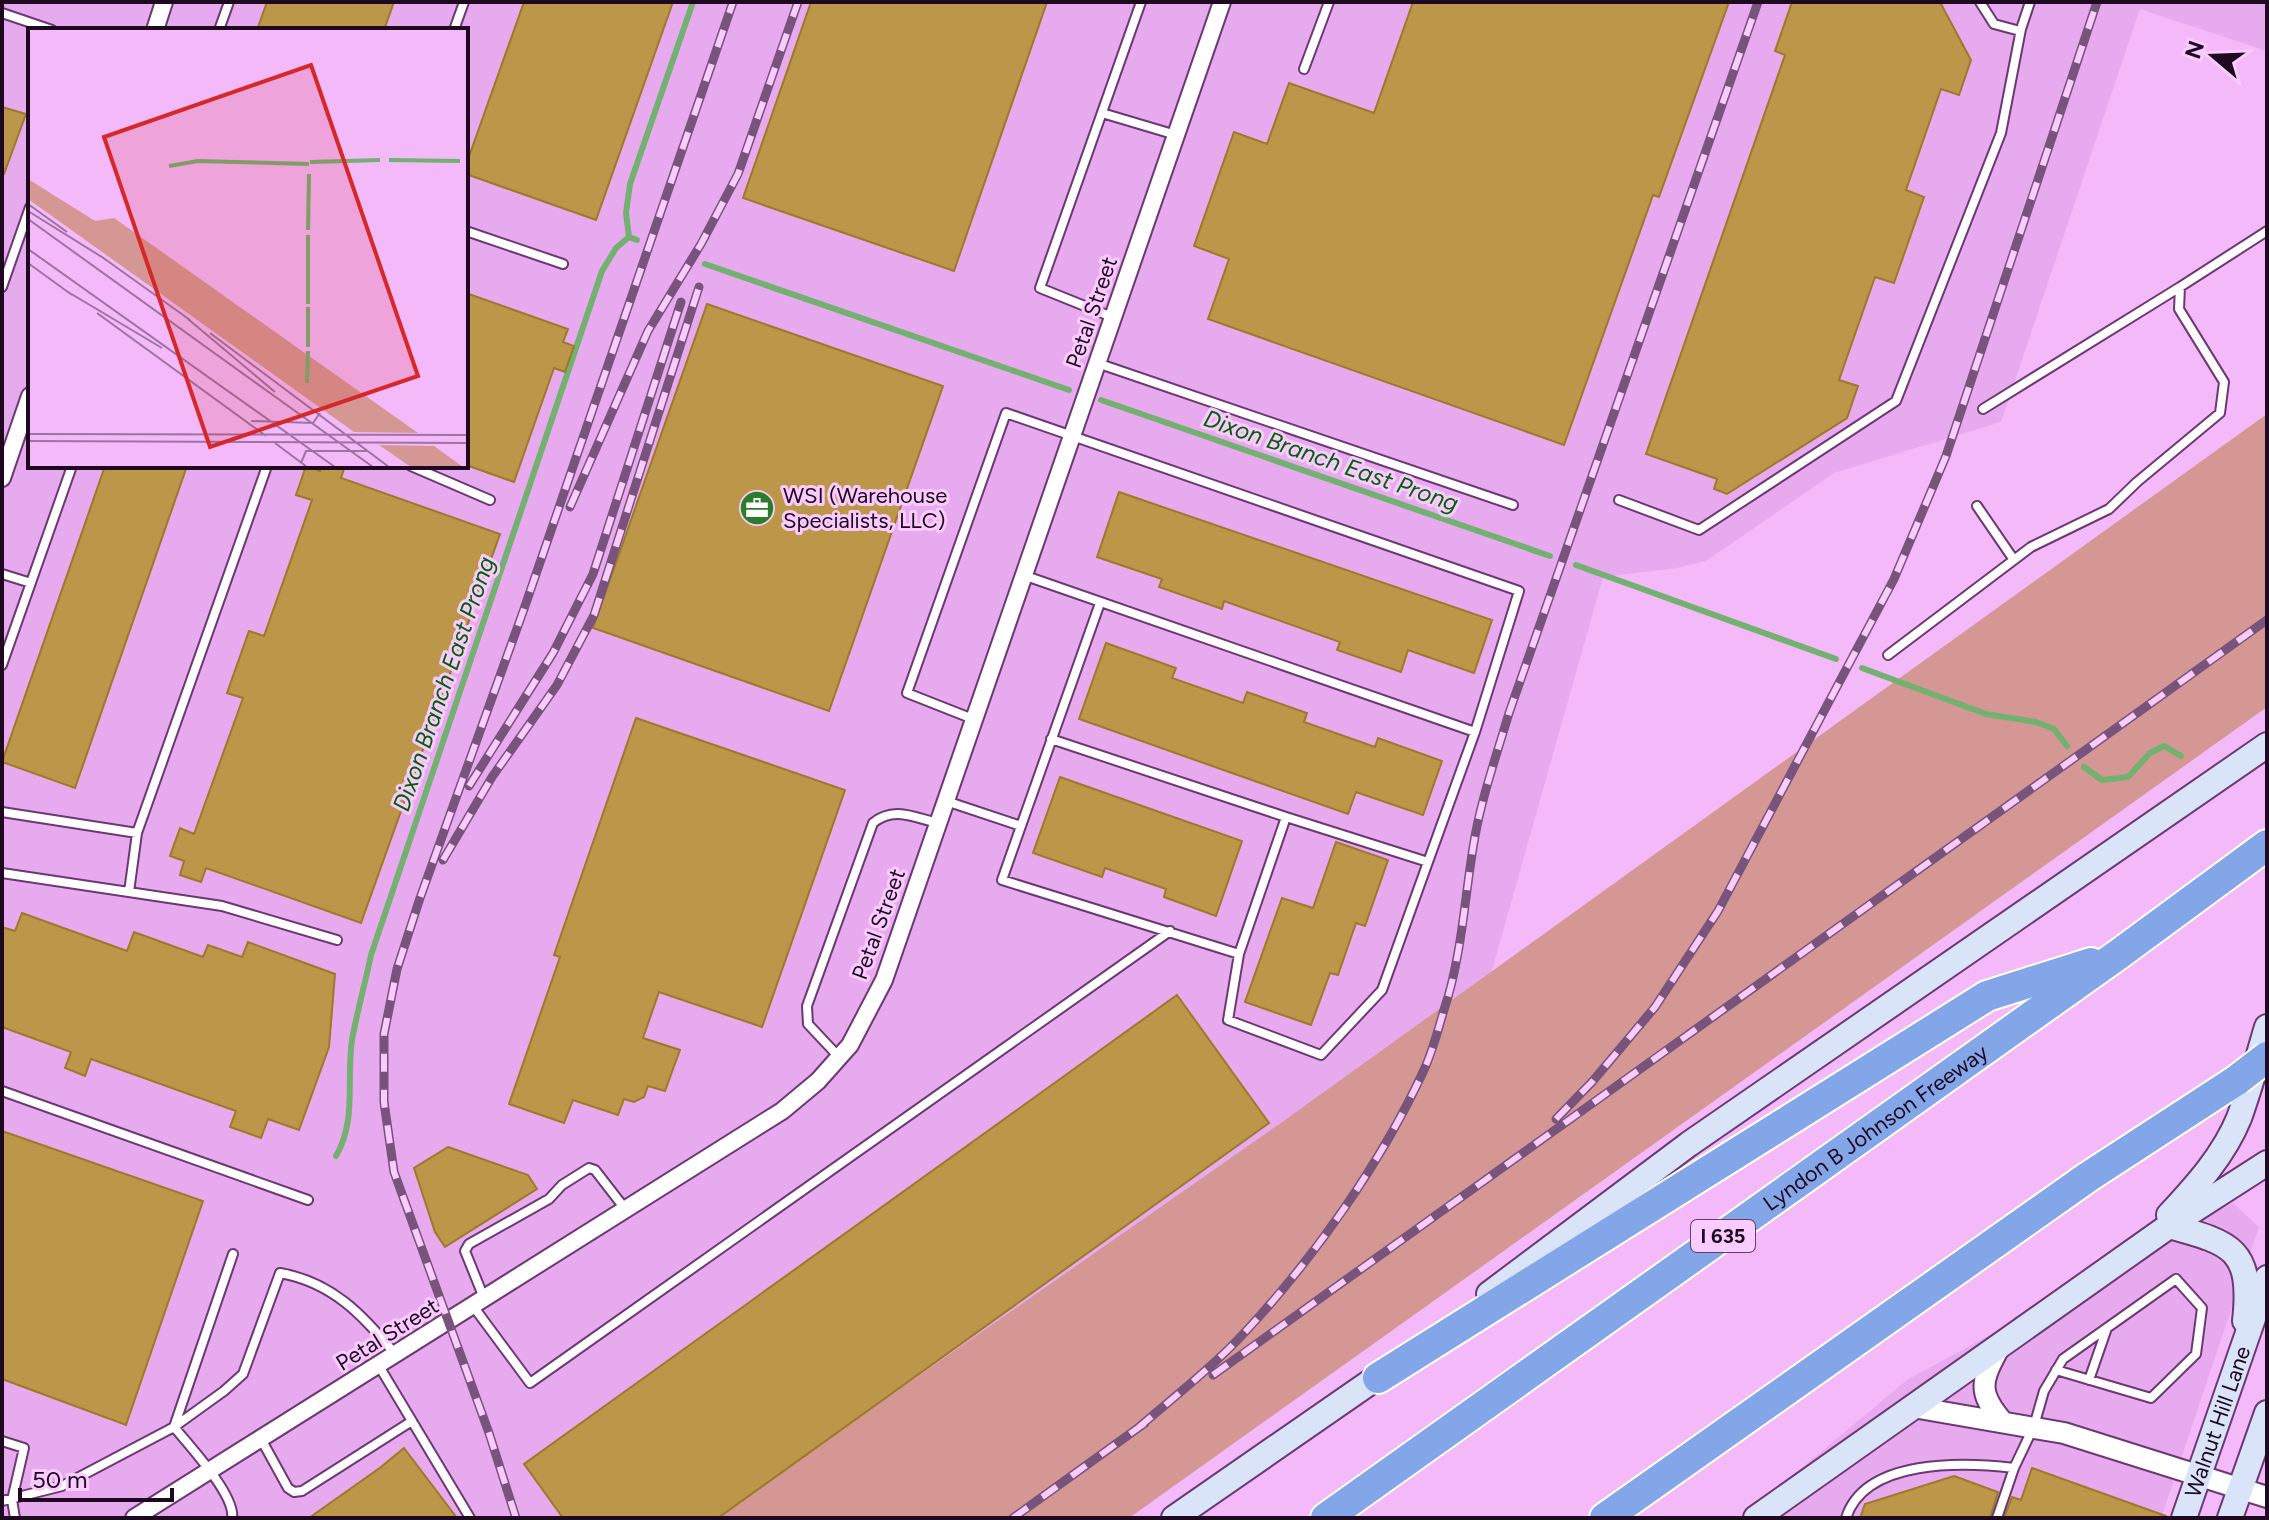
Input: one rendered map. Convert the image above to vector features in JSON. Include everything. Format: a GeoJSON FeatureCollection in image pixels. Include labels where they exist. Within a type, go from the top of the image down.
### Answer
{"type":"FeatureCollection","features":[{"type":"Feature","properties":{"kind":"highway","name":"Lyndon B Johnson Freeway"},"geometry":{"type":"LineString","coordinates":[[1326,1518],[2119,954],[2267,845]]}},
{"type":"Feature","properties":{"kind":"highway"},"geometry":{"type":"LineString","coordinates":[[1378,1378],[1987,996],[2119,954]]}},
{"type":"Feature","properties":{"kind":"highway"},"geometry":{"type":"LineString","coordinates":[[1605,1518],[2088,1177],[2267,1057]]}},
{"type":"Feature","properties":{"kind":"main road"},"geometry":{"type":"LineString","coordinates":[[1174,1518],[1378,1378],[1689,1144],[2267,745]]}},
{"type":"Feature","properties":{"kind":"main road"},"geometry":{"type":"LineString","coordinates":[[2134,1251],[2193,1190],[2219,1156],[2238,1120],[2267,1027]]}},
{"type":"Feature","properties":{"kind":"main road"},"geometry":{"type":"LineString","coordinates":[[1756,1518],[2169,1226],[2267,1163]]}},
{"type":"Feature","properties":{"kind":"main road"},"geometry":{"type":"LineString","coordinates":[[2169,1226],[2212,1238],[2236,1252],[2244,1275],[2247,1302],[2241,1355]]}},
{"type":"Feature","properties":{"kind":"main road","name":"Walnut Hill Lane"},"geometry":{"type":"LineString","coordinates":[[2184,1518],[2267,1278]]}},
{"type":"Feature","properties":{"kind":"main road","name":"Walnut Hill Lane"},"geometry":{"type":"LineString","coordinates":[[2230,1518],[2267,1413]]}},
{"type":"Feature","properties":{"kind":"street"},"geometry":{"type":"LineString","coordinates":[[156,28],[164,2]]}},
{"type":"Feature","properties":{"kind":"street","name":"Petal Street"},"geometry":{"type":"LineString","coordinates":[[134,1518],[782,1111],[818,1081],[850,1045],[884,980],[1222,2]]}},
{"type":"Feature","properties":{"kind":"street"},"geometry":{"type":"LineString","coordinates":[[2,478],[28,402]]}},
{"type":"Feature","properties":{"kind":"street"},"geometry":{"type":"LineString","coordinates":[[2001,1346],[1985,1373],[1983,1387],[1989,1406],[2003,1422]]}},
{"type":"Feature","properties":{"kind":"street"},"geometry":{"type":"LineString","coordinates":[[1913,1407],[2064,1433],[2267,1497]]}},
{"type":"Feature","properties":{"kind":"lane"},"geometry":{"type":"LineString","coordinates":[[220,28],[229,2]]}},
{"type":"Feature","properties":{"kind":"lane"},"geometry":{"type":"LineString","coordinates":[[455,28],[464,2]]}},
{"type":"Feature","properties":{"kind":"lane"},"geometry":{"type":"LineString","coordinates":[[1112,317],[1040,288],[1141,2]]}},
{"type":"Feature","properties":{"kind":"lane"},"geometry":{"type":"LineString","coordinates":[[1304,69],[1329,2]]}},
{"type":"Feature","properties":{"kind":"lane"},"geometry":{"type":"LineString","coordinates":[[1980,2],[1994,24],[2020,31]]}},
{"type":"Feature","properties":{"kind":"lane"},"geometry":{"type":"LineString","coordinates":[[1619,500],[1699,530],[1896,401],[2001,133],[2020,31],[2030,2]]}},
{"type":"Feature","properties":{"kind":"lane"},"geometry":{"type":"LineString","coordinates":[[2,13],[46,28]]}},
{"type":"Feature","properties":{"kind":"lane"},"geometry":{"type":"LineString","coordinates":[[1102,113],[1176,135]]}},
{"type":"Feature","properties":{"kind":"lane"},"geometry":{"type":"LineString","coordinates":[[2,287],[28,213]]}},
{"type":"Feature","properties":{"kind":"lane"},"geometry":{"type":"LineString","coordinates":[[1983,409],[2267,231]]}},
{"type":"Feature","properties":{"kind":"lane"},"geometry":{"type":"LineString","coordinates":[[468,232],[563,264]]}},
{"type":"Feature","properties":{"kind":"lane"},"geometry":{"type":"LineString","coordinates":[[1888,655],[2031,547],[2109,509],[2220,413],[2224,382],[2179,309],[2180,287]]}},
{"type":"Feature","properties":{"kind":"lane"},"geometry":{"type":"LineString","coordinates":[[1097,363],[1513,505]]}},
{"type":"Feature","properties":{"kind":"lane"},"geometry":{"type":"LineString","coordinates":[[973,719],[907,693],[1006,413],[1519,591],[1475,732],[1382,990],[1321,1055],[1228,1020],[1239,954],[1286,817]]}},
{"type":"Feature","properties":{"kind":"lane"},"geometry":{"type":"LineString","coordinates":[[2,665],[71,468]]}},
{"type":"Feature","properties":{"kind":"lane"},"geometry":{"type":"LineString","coordinates":[[129,892],[137,833],[266,468]]}},
{"type":"Feature","properties":{"kind":"lane"},"geometry":{"type":"LineString","coordinates":[[416,468],[490,500]]}},
{"type":"Feature","properties":{"kind":"lane"},"geometry":{"type":"LineString","coordinates":[[1977,506],[2014,560]]}},
{"type":"Feature","properties":{"kind":"lane"},"geometry":{"type":"LineString","coordinates":[[2,574],[31,583]]}},
{"type":"Feature","properties":{"kind":"lane"},"geometry":{"type":"LineString","coordinates":[[1022,575],[1475,732]]}},
{"type":"Feature","properties":{"kind":"lane"},"geometry":{"type":"LineString","coordinates":[[1100,603],[1002,880],[1239,954]]}},
{"type":"Feature","properties":{"kind":"lane"},"geometry":{"type":"LineString","coordinates":[[1051,739],[1428,862]]}},
{"type":"Feature","properties":{"kind":"lane"},"geometry":{"type":"LineString","coordinates":[[945,800],[1021,826]]}},
{"type":"Feature","properties":{"kind":"lane"},"geometry":{"type":"LineString","coordinates":[[2,812],[137,833]]}},
{"type":"Feature","properties":{"kind":"lane"},"geometry":{"type":"LineString","coordinates":[[839,1058],[808,1024],[807,1006],[873,823],[895,812],[937,823]]}},
{"type":"Feature","properties":{"kind":"lane"},"geometry":{"type":"LineString","coordinates":[[2,873],[222,906],[337,940]]}},
{"type":"Feature","properties":{"kind":"lane"},"geometry":{"type":"LineString","coordinates":[[626,1210],[595,1170],[589,1168],[562,1185],[549,1199],[469,1244],[465,1251],[479,1303],[530,1383],[1170,931]]}},
{"type":"Feature","properties":{"kind":"lane"},"geometry":{"type":"LineString","coordinates":[[2,1091],[308,1200]]}},
{"type":"Feature","properties":{"kind":"lane"},"geometry":{"type":"LineString","coordinates":[[174,1427],[233,1254]]}},
{"type":"Feature","properties":{"kind":"lane"},"geometry":{"type":"LineString","coordinates":[[7,1500],[62,1486],[174,1427],[243,1374],[280,1273],[320,1286],[349,1303],[396,1355]]}},
{"type":"Feature","properties":{"kind":"lane"},"geometry":{"type":"LineString","coordinates":[[1997,1518],[2014,1468],[2034,1426],[2044,1391],[2056,1370],[2063,1359],[2176,1279],[2202,1308],[2196,1354],[2151,1398],[2056,1370]]}},
{"type":"Feature","properties":{"kind":"lane"},"geometry":{"type":"LineString","coordinates":[[2089,1380],[2107,1328]]}},
{"type":"Feature","properties":{"kind":"lane"},"geometry":{"type":"LineString","coordinates":[[379,1366],[470,1518]]}},
{"type":"Feature","properties":{"kind":"lane"},"geometry":{"type":"LineString","coordinates":[[261,1439],[288,1488],[294,1492],[302,1491],[412,1421]]}},
{"type":"Feature","properties":{"kind":"lane"},"geometry":{"type":"LineString","coordinates":[[174,1427],[210,1471],[232,1509],[232,1518]]}},
{"type":"Feature","properties":{"kind":"lane"},"geometry":{"type":"LineString","coordinates":[[2,1441],[24,1448],[7,1500],[15,1518]]}},
{"type":"Feature","properties":{"kind":"lane"},"geometry":{"type":"LineString","coordinates":[[1846,1518],[1851,1503],[1862,1490],[1886,1478],[1944,1465],[1973,1463],[2014,1468]]}},
{"type":"Feature","properties":{"kind":"shaded area"},"geometry":{"type":"Polygon","coordinates":[[[2,2],[2267,2],[2267,51],[2140,9],[2001,422],[1834,473],[1706,561],[1677,568],[1603,577],[1395,1314],[1124,1518],[2,1518],[2,2]]]}},
{"type":"Feature","properties":{"kind":"shaded area"},"geometry":{"type":"Polygon","coordinates":[[[2267,414],[2267,707],[1129,1518],[715,1518],[1278,1125],[2267,414]]]}},
{"type":"Feature","properties":{"kind":"shaded area"},"geometry":{"type":"Polygon","coordinates":[[[2233,1203],[2259,1227],[2161,1518],[1742,1518],[1907,1380],[2233,1203]]]}},
{"type":"Feature","properties":{"kind":"building"},"geometry":{"type":"Polygon","coordinates":[[[267,2],[394,2],[385,28],[258,28],[267,2]]]}},
{"type":"Feature","properties":{"kind":"building"},"geometry":{"type":"Polygon","coordinates":[[[524,2],[673,2],[596,220],[468,175],[468,159],[524,2]]]}},
{"type":"Feature","properties":{"kind":"building"},"geometry":{"type":"Polygon","coordinates":[[[811,2],[1047,2],[954,271],[743,198],[811,2]]]}},
{"type":"Feature","properties":{"kind":"building"},"geometry":{"type":"Polygon","coordinates":[[[1413,2],[1729,2],[1659,197],[1653,195],[1564,445],[1208,319],[1229,259],[1194,246],[1234,132],[1267,144],[1289,83],[1374,113],[1413,2]]]}},
{"type":"Feature","properties":{"kind":"building"},"geometry":{"type":"Polygon","coordinates":[[[1792,2],[1940,2],[1971,60],[1959,95],[1941,89],[1906,190],[1924,197],[1894,283],[1875,277],[1839,380],[1858,386],[1847,418],[1727,494],[1714,489],[1717,479],[1646,454],[1785,55],[1775,51],[1792,2]]]}},
{"type":"Feature","properties":{"kind":"building"},"geometry":{"type":"Polygon","coordinates":[[[2,107],[26,114],[4,174],[2,174],[2,107]]]}},
{"type":"Feature","properties":{"kind":"building"},"geometry":{"type":"Polygon","coordinates":[[[468,294],[568,329],[563,342],[574,346],[565,372],[554,368],[514,482],[468,466],[468,294]]]}},
{"type":"Feature","properties":{"kind":"building"},"geometry":{"type":"Polygon","coordinates":[[[707,304],[943,386],[829,711],[593,628],[707,304]]]}},
{"type":"Feature","properties":{"kind":"building"},"geometry":{"type":"Polygon","coordinates":[[[104,468],[186,468],[75,788],[2,762],[104,468]]]}},
{"type":"Feature","properties":{"kind":"building"},"geometry":{"type":"Polygon","coordinates":[[[305,468],[320,471],[321,468],[344,468],[341,478],[500,534],[361,923],[206,868],[201,882],[180,875],[184,861],[170,856],[180,828],[194,834],[243,698],[227,693],[249,631],[264,636],[312,500],[296,495],[305,468]]]}},
{"type":"Feature","properties":{"kind":"building"},"geometry":{"type":"Polygon","coordinates":[[[1119,492],[1492,620],[1474,673],[1408,650],[1401,672],[1337,650],[1340,642],[1224,601],[1222,609],[1159,587],[1162,579],[1097,557],[1119,492]]]}},
{"type":"Feature","properties":{"kind":"building"},"geometry":{"type":"Polygon","coordinates":[[[1106,643],[1176,668],[1172,678],[1243,703],[1247,692],[1307,713],[1304,722],[1375,747],[1378,738],[1442,761],[1423,815],[1356,792],[1348,814],[1079,719],[1106,643]]]}},
{"type":"Feature","properties":{"kind":"building"},"geometry":{"type":"Polygon","coordinates":[[[636,718],[845,790],[762,1027],[659,992],[643,1038],[680,1050],[665,1091],[648,1086],[644,1097],[634,1102],[624,1099],[618,1115],[573,1100],[564,1123],[509,1104],[560,957],[554,955],[636,718]]]}},
{"type":"Feature","properties":{"kind":"building"},"geometry":{"type":"Polygon","coordinates":[[[1060,777],[1242,841],[1216,916],[1164,897],[1166,889],[1105,868],[1102,877],[1033,853],[1060,777]]]}},
{"type":"Feature","properties":{"kind":"building"},"geometry":{"type":"Polygon","coordinates":[[[1336,842],[1388,860],[1365,926],[1356,923],[1338,975],[1330,973],[1311,1025],[1245,1002],[1282,898],[1313,908],[1336,842]]]}},
{"type":"Feature","properties":{"kind":"building"},"geometry":{"type":"Polygon","coordinates":[[[22,913],[127,951],[134,932],[203,957],[208,945],[242,957],[248,942],[335,974],[329,1047],[299,1130],[268,1119],[261,1138],[230,1127],[236,1111],[91,1059],[85,1076],[65,1068],[71,1052],[2,1027],[2,927],[15,931],[22,913]]]}},
{"type":"Feature","properties":{"kind":"building"},"geometry":{"type":"Polygon","coordinates":[[[1177,995],[1269,1123],[718,1518],[563,1518],[524,1464],[1177,995]]]}},
{"type":"Feature","properties":{"kind":"building"},"geometry":{"type":"Polygon","coordinates":[[[2,1131],[203,1201],[126,1425],[2,1379],[2,1131]]]}},
{"type":"Feature","properties":{"kind":"building"},"geometry":{"type":"Polygon","coordinates":[[[448,1147],[528,1175],[537,1189],[445,1247],[435,1232],[414,1168],[448,1147]]]}},
{"type":"Feature","properties":{"kind":"building"},"geometry":{"type":"Polygon","coordinates":[[[404,1448],[457,1518],[309,1518],[381,1467],[404,1448]]]}},
{"type":"Feature","properties":{"kind":"building"},"geometry":{"type":"Polygon","coordinates":[[[2032,1468],[2166,1518],[2004,1518],[2012,1497],[2021,1500],[2032,1468]]]}},
{"type":"Feature","properties":{"kind":"building"},"geometry":{"type":"Polygon","coordinates":[[[1954,1476],[1998,1492],[1990,1518],[1860,1518],[1865,1504],[1954,1476]]]}},
{"type":"Feature","properties":{"kind":"waterway","name":"Dixon Branch East Prong"},"geometry":{"type":"LineString","coordinates":[[629,237],[626,213],[630,184],[693,2]]}},
{"type":"Feature","properties":{"kind":"waterway","name":"Dixon Branch East Prong"},"geometry":{"type":"LineString","coordinates":[[336,1156],[347,1128],[352,1040],[371,955],[602,271],[616,248],[629,237],[637,240]]}},
{"type":"Feature","properties":{"kind":"waterway","name":"Dixon Branch East Prong"},"geometry":{"type":"LineString","coordinates":[[705,264],[1069,390]]}},
{"type":"Feature","properties":{"kind":"waterway","name":"Dixon Branch East Prong"},"geometry":{"type":"LineString","coordinates":[[1101,400],[1550,556]]}},
{"type":"Feature","properties":{"kind":"waterway","name":"Dixon Branch East Prong"},"geometry":{"type":"LineString","coordinates":[[1576,565],[1836,659]]}},
{"type":"Feature","properties":{"kind":"waterway","name":"Dixon Branch East Prong"},"geometry":{"type":"LineString","coordinates":[[1862,668],[1986,714],[2036,722],[2054,729],[2067,746]]}},
{"type":"Feature","properties":{"kind":"waterway","name":"Dixon Branch East Prong"},"geometry":{"type":"LineString","coordinates":[[2084,767],[2102,780],[2128,777],[2150,753],[2164,746],[2181,756]]}},
{"type":"Feature","properties":{"kind":"railway"},"geometry":{"type":"LineString","coordinates":[[516,1518],[489,1433],[394,1172],[384,1102],[384,1034],[397,969],[420,898],[524,609],[733,2]]}},
{"type":"Feature","properties":{"kind":"railway"},"geometry":{"type":"LineString","coordinates":[[570,507],[648,331],[701,244],[738,174],[798,2]]}},
{"type":"Feature","properties":{"kind":"railway"},"geometry":{"type":"LineString","coordinates":[[1138,1428],[1234,1344],[1296,1273],[1366,1175],[1427,1063],[1453,979],[1476,831],[1509,713],[1758,2]]}},
{"type":"Feature","properties":{"kind":"railway"},"geometry":{"type":"LineString","coordinates":[[1556,1119],[1592,1082],[1655,1007],[1718,911],[1894,579],[1946,456],[2097,2]]}},
{"type":"Feature","properties":{"kind":"railway"},"geometry":{"type":"LineString","coordinates":[[443,860],[492,777],[557,685],[594,615],[699,287]]}},
{"type":"Feature","properties":{"kind":"railway"},"geometry":{"type":"LineString","coordinates":[[469,786],[553,653],[593,574],[681,302]]}},
{"type":"Feature","properties":{"kind":"railway"},"geometry":{"type":"LineString","coordinates":[[1213,1375],[2267,620]]}},
{"type":"Feature","properties":{"kind":"railway"},"geometry":{"type":"LineString","coordinates":[[1013,1518],[1145,1423]]}},
{"type":"Feature","properties":{"kind":"place","name":"WSI (Warehouse Specialists, LLC)"},"geometry":{"type":"Point","coordinates":[757,508]}}]}
